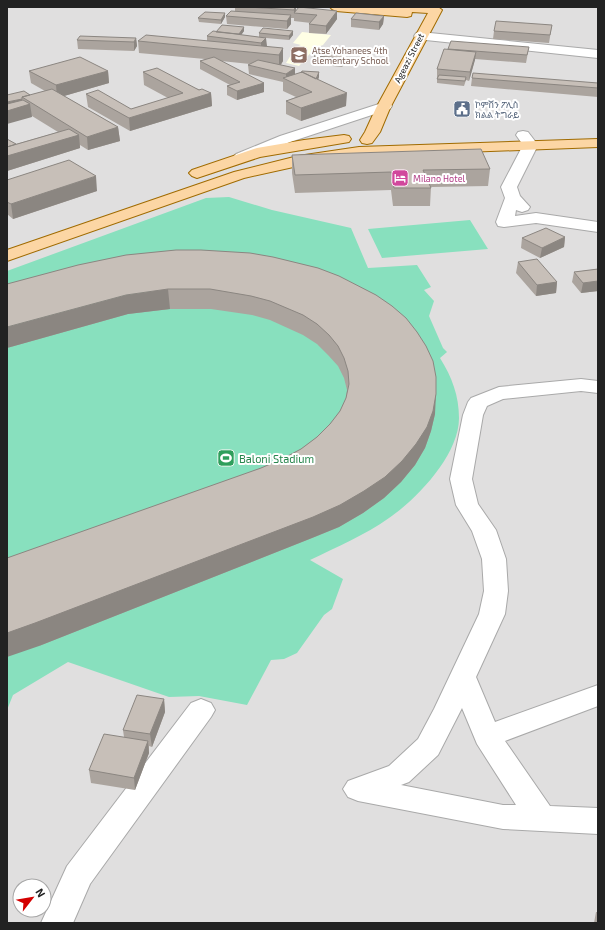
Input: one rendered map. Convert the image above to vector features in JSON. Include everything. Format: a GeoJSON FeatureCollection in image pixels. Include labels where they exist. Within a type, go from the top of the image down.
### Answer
{"type":"FeatureCollection","features":[{"type":"Feature","properties":{"kind":"main road"},"geometry":{"type":"LineString","coordinates":[[336,7],[435,11]]}},
{"type":"Feature","properties":{"kind":"main road"},"geometry":{"type":"LineString","coordinates":[[392,7],[435,11]]}},
{"type":"Feature","properties":{"kind":"main road","name":"Ageazi Street"},"geometry":{"type":"LineString","coordinates":[[365,147],[375,131],[381,130],[383,108],[420,36],[435,11]]}},
{"type":"Feature","properties":{"kind":"main road"},"geometry":{"type":"LineString","coordinates":[[348,139],[383,108]]}},
{"type":"Feature","properties":{"kind":"main road"},"geometry":{"type":"LineString","coordinates":[[182,178],[241,157],[290,146],[348,139],[365,147],[527,140],[598,133]]}},
{"type":"Feature","properties":{"kind":"main road"},"geometry":{"type":"LineString","coordinates":[[7,256],[239,174],[408,137],[598,143]]}},
{"type":"Feature","properties":{"kind":"street"},"geometry":{"type":"LineString","coordinates":[[420,36],[598,54]]}},
{"type":"Feature","properties":{"kind":"street"},"geometry":{"type":"LineString","coordinates":[[241,157],[278,141],[383,108]]}},
{"type":"Feature","properties":{"kind":"street"},"geometry":{"type":"LineString","coordinates":[[527,140],[509,187],[513,198],[536,218]]}},
{"type":"Feature","properties":{"kind":"street"},"geometry":{"type":"LineString","coordinates":[[513,198],[504,222],[536,218],[598,227]]}},
{"type":"Feature","properties":{"kind":"street"},"geometry":{"type":"LineString","coordinates":[[598,387],[581,385],[499,393],[478,402],[473,415],[460,479],[467,505],[484,530],[494,559],[496,591],[492,614],[428,747],[399,774],[358,789],[503,817],[598,821]]}},
{"type":"Feature","properties":{"kind":"street"},"geometry":{"type":"LineString","coordinates":[[463,677],[487,736],[511,776],[541,818]]}},
{"type":"Feature","properties":{"kind":"street"},"geometry":{"type":"LineString","coordinates":[[487,736],[598,695]]}},
{"type":"Feature","properties":{"kind":"street"},"geometry":{"type":"LineString","coordinates":[[57,923],[78,876],[200,710]]}},
{"type":"Feature","properties":{"kind":"shaded area"},"geometry":{"type":"Polygon","coordinates":[[[7,7],[598,7],[598,923],[7,923],[7,7]]]}},
{"type":"Feature","properties":{"kind":"shaded area","name":"Atse Yohanees 4th elementary School"},"geometry":{"type":"Polygon","coordinates":[[[302,32],[331,35],[323,45],[315,48],[299,66],[286,63],[296,47],[301,45],[293,43],[302,32]]]}},
{"type":"Feature","properties":{"kind":"green space","name":"Baloni Stadium"},"geometry":{"type":"Polygon","coordinates":[[[229,197],[272,210],[351,228],[368,268],[417,265],[431,287],[424,290],[434,301],[429,316],[443,348],[447,352],[440,358],[448,372],[458,402],[459,418],[457,432],[452,447],[434,475],[412,500],[400,510],[370,530],[310,560],[343,579],[332,609],[324,615],[297,653],[284,659],[271,660],[247,705],[199,696],[169,697],[68,662],[13,695],[7,710],[7,271],[206,198],[229,197]]]}},
{"type":"Feature","properties":{"kind":"green space"},"geometry":{"type":"Polygon","coordinates":[[[470,220],[488,249],[382,258],[368,229],[470,220]]]}},
{"type":"Feature","properties":{"kind":"building"},"geometry":{"type":"Polygon","coordinates":[[[248,7],[295,7],[294,10],[248,7]]]}},
{"type":"Feature","properties":{"kind":"building"},"geometry":{"type":"Polygon","coordinates":[[[299,7],[337,11],[326,26],[309,24],[317,15],[294,13],[299,7]]]}},
{"type":"Feature","properties":{"kind":"building"},"geometry":{"type":"Polygon","coordinates":[[[231,11],[291,15],[287,21],[226,16],[231,11]]]}},
{"type":"Feature","properties":{"kind":"building"},"geometry":{"type":"Polygon","coordinates":[[[205,12],[225,13],[221,20],[198,18],[205,12]]]}},
{"type":"Feature","properties":{"kind":"building"},"geometry":{"type":"Polygon","coordinates":[[[356,13],[384,16],[379,22],[351,19],[356,13]]]}},
{"type":"Feature","properties":{"kind":"building"},"geometry":{"type":"Polygon","coordinates":[[[496,21],[552,25],[550,35],[494,31],[496,21]]]}},
{"type":"Feature","properties":{"kind":"building"},"geometry":{"type":"Polygon","coordinates":[[[222,25],[244,27],[239,34],[216,32],[222,25]]]}},
{"type":"Feature","properties":{"kind":"building"},"geometry":{"type":"Polygon","coordinates":[[[263,28],[293,31],[289,36],[259,33],[263,28]]]}},
{"type":"Feature","properties":{"kind":"building"},"geometry":{"type":"Polygon","coordinates":[[[213,31],[266,38],[261,43],[207,36],[213,31]]]}},
{"type":"Feature","properties":{"kind":"building"},"geometry":{"type":"Polygon","coordinates":[[[146,35],[283,48],[279,55],[138,41],[146,35]]]}},
{"type":"Feature","properties":{"kind":"building"},"geometry":{"type":"Polygon","coordinates":[[[80,36],[136,38],[134,42],[77,40],[80,36]]]}},
{"type":"Feature","properties":{"kind":"building"},"geometry":{"type":"Polygon","coordinates":[[[451,41],[529,47],[527,55],[448,49],[451,41]]]}},
{"type":"Feature","properties":{"kind":"building"},"geometry":{"type":"Polygon","coordinates":[[[317,49],[345,52],[342,58],[314,56],[317,49]]]}},
{"type":"Feature","properties":{"kind":"building"},"geometry":{"type":"Polygon","coordinates":[[[444,49],[476,52],[470,72],[437,69],[444,49]]]}},
{"type":"Feature","properties":{"kind":"building"},"geometry":{"type":"Polygon","coordinates":[[[80,57],[108,71],[56,85],[29,71],[80,57]]]}},
{"type":"Feature","properties":{"kind":"building"},"geometry":{"type":"Polygon","coordinates":[[[214,57],[264,83],[237,91],[227,86],[240,82],[200,61],[214,57]]]}},
{"type":"Feature","properties":{"kind":"building"},"geometry":{"type":"Polygon","coordinates":[[[258,60],[295,68],[286,74],[248,65],[258,60]]]}},
{"type":"Feature","properties":{"kind":"building"},"geometry":{"type":"Polygon","coordinates":[[[157,68],[199,90],[202,89],[211,93],[129,118],[86,94],[98,90],[131,109],[183,93],[143,72],[157,68]]]}},
{"type":"Feature","properties":{"kind":"building"},"geometry":{"type":"Polygon","coordinates":[[[302,71],[319,72],[316,79],[302,72],[301,73],[302,71]]]}},
{"type":"Feature","properties":{"kind":"building"},"geometry":{"type":"Polygon","coordinates":[[[302,72],[347,93],[301,108],[286,101],[312,92],[283,78],[302,72]]]}},
{"type":"Feature","properties":{"kind":"building"},"geometry":{"type":"Polygon","coordinates":[[[473,73],[598,83],[598,88],[472,78],[473,73]]]}},
{"type":"Feature","properties":{"kind":"building"},"geometry":{"type":"Polygon","coordinates":[[[439,75],[466,77],[465,81],[437,79],[439,75]]]}},
{"type":"Feature","properties":{"kind":"building"},"geometry":{"type":"Polygon","coordinates":[[[52,89],[118,127],[87,137],[22,97],[52,89]]]}},
{"type":"Feature","properties":{"kind":"building"},"geometry":{"type":"Polygon","coordinates":[[[24,91],[30,95],[22,97],[22,99],[7,102],[7,95],[24,91]]]}},
{"type":"Feature","properties":{"kind":"building"},"geometry":{"type":"Polygon","coordinates":[[[23,100],[30,104],[7,111],[7,104],[23,100]]]}},
{"type":"Feature","properties":{"kind":"building"},"geometry":{"type":"Polygon","coordinates":[[[69,129],[79,135],[7,156],[7,147],[69,129]]]}},
{"type":"Feature","properties":{"kind":"building"},"geometry":{"type":"Polygon","coordinates":[[[7,139],[16,144],[7,147],[7,139]]]}},
{"type":"Feature","properties":{"kind":"building"},"geometry":{"type":"Polygon","coordinates":[[[481,149],[490,169],[423,170],[431,188],[394,188],[391,172],[295,175],[292,155],[481,149]]]}},
{"type":"Feature","properties":{"kind":"building"},"geometry":{"type":"Polygon","coordinates":[[[69,160],[96,176],[11,204],[7,202],[7,180],[69,160]]]}},
{"type":"Feature","properties":{"kind":"building"},"geometry":{"type":"Polygon","coordinates":[[[546,228],[565,237],[542,248],[522,238],[546,228]]]}},
{"type":"Feature","properties":{"kind":"building"},"geometry":{"type":"Polygon","coordinates":[[[176,250],[250,253],[318,268],[339,276],[376,295],[392,306],[406,318],[417,332],[433,361],[436,377],[436,394],[433,411],[427,427],[416,444],[402,461],[385,477],[340,505],[313,517],[7,633],[7,558],[261,468],[282,459],[301,449],[317,437],[340,411],[346,398],[349,384],[348,371],[338,346],[329,335],[317,324],[303,315],[270,301],[251,296],[210,289],[168,289],[126,295],[7,327],[7,284],[78,265],[126,255],[176,250]]]}},
{"type":"Feature","properties":{"kind":"building"},"geometry":{"type":"Polygon","coordinates":[[[537,259],[557,282],[537,285],[518,262],[537,259]]]}},
{"type":"Feature","properties":{"kind":"building"},"geometry":{"type":"Polygon","coordinates":[[[598,269],[598,281],[583,283],[574,272],[598,269]]]}},
{"type":"Feature","properties":{"kind":"building"},"geometry":{"type":"Polygon","coordinates":[[[137,695],[164,699],[150,734],[123,730],[137,695]]]}},
{"type":"Feature","properties":{"kind":"building"},"geometry":{"type":"Polygon","coordinates":[[[104,734],[148,741],[134,778],[89,770],[104,734]]]}},
{"type":"Feature","properties":{"kind":"place","name":"Atse Yohanees 4th elementary School"},"geometry":{"type":"Point","coordinates":[299,55]}},
{"type":"Feature","properties":{"kind":"place","name":"ኮምሽን ፖሊስ ክልል ትግራይ"},"geometry":{"type":"Point","coordinates":[462,109]}},
{"type":"Feature","properties":{"kind":"place","name":"Milano Hotel"},"geometry":{"type":"Point","coordinates":[400,178]}},
{"type":"Feature","properties":{"kind":"place","name":"Baloni Stadium"},"geometry":{"type":"Point","coordinates":[226,458]}}]}
